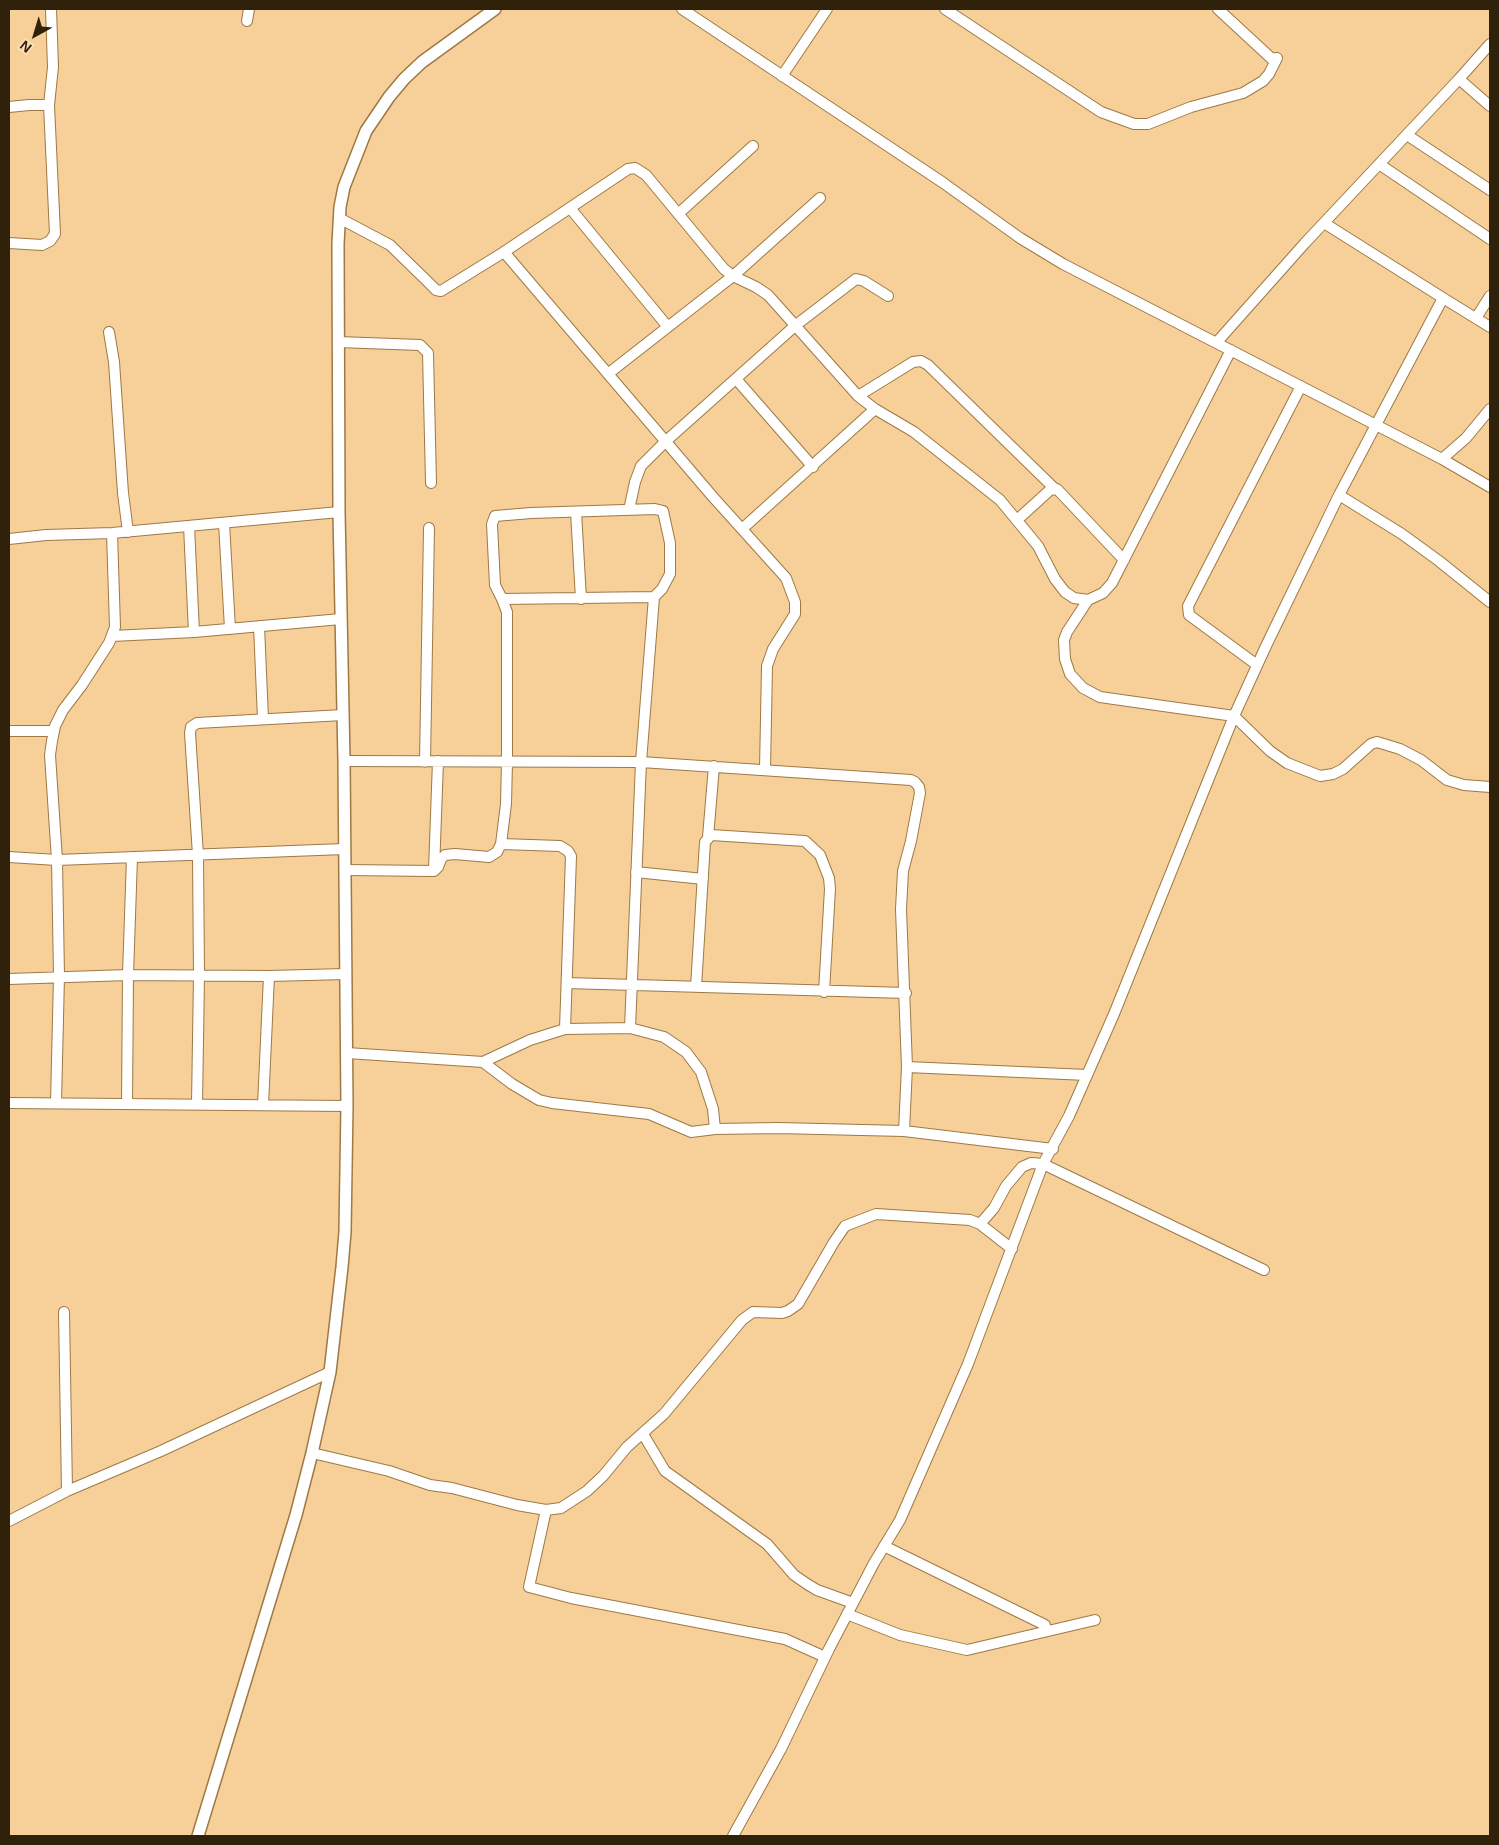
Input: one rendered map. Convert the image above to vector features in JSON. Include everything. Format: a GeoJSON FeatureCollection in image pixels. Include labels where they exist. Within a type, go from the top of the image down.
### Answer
{"type":"FeatureCollection","features":[{"type":"Feature","properties":{"kind":"street"},"geometry":{"type":"LineString","coordinates":[[9,243],[42,245],[55,234],[49,105],[53,67],[51,9]]}},
{"type":"Feature","properties":{"kind":"street"},"geometry":{"type":"LineString","coordinates":[[248,21],[249,9]]}},
{"type":"Feature","properties":{"kind":"street"},"geometry":{"type":"LineString","coordinates":[[198,1836],[296,1514],[312,1453],[330,1372],[345,1232],[348,1106],[339,512],[339,218],[347,178],[366,131],[375,115],[404,79],[422,62],[495,9]]}},
{"type":"Feature","properties":{"kind":"street"},"geometry":{"type":"LineString","coordinates":[[682,9],[1063,264],[1442,459],[1490,487]]}},
{"type":"Feature","properties":{"kind":"street"},"geometry":{"type":"LineString","coordinates":[[782,76],[827,9]]}},
{"type":"Feature","properties":{"kind":"street"},"geometry":{"type":"LineString","coordinates":[[945,9],[1101,112],[1134,124],[1154,122],[1191,107],[1244,93],[1264,81],[1277,58],[1272,59],[1218,9]]}},
{"type":"Feature","properties":{"kind":"street"},"geometry":{"type":"LineString","coordinates":[[1216,342],[1324,223],[1460,79],[1490,44]]}},
{"type":"Feature","properties":{"kind":"street"},"geometry":{"type":"LineString","coordinates":[[1460,79],[1490,106]]}},
{"type":"Feature","properties":{"kind":"street"},"geometry":{"type":"LineString","coordinates":[[9,107],[49,105]]}},
{"type":"Feature","properties":{"kind":"street"},"geometry":{"type":"LineString","coordinates":[[1407,135],[1490,190]]}},
{"type":"Feature","properties":{"kind":"street"},"geometry":{"type":"LineString","coordinates":[[678,214],[752,146]]}},
{"type":"Feature","properties":{"kind":"street"},"geometry":{"type":"LineString","coordinates":[[1379,164],[1490,239]]}},
{"type":"Feature","properties":{"kind":"street"},"geometry":{"type":"LineString","coordinates":[[339,218],[390,245],[436,290],[441,291],[504,252],[628,169],[635,168],[646,175],[724,269],[768,295],[858,396],[875,409],[922,438],[1000,500],[1038,546],[1055,579],[1065,592],[1074,598],[1088,600]]}},
{"type":"Feature","properties":{"kind":"street"},"geometry":{"type":"LineString","coordinates":[[609,372],[733,276],[820,198]]}},
{"type":"Feature","properties":{"kind":"street"},"geometry":{"type":"LineString","coordinates":[[570,208],[668,326]]}},
{"type":"Feature","properties":{"kind":"street"},"geometry":{"type":"LineString","coordinates":[[1324,223],[1490,327]]}},
{"type":"Feature","properties":{"kind":"street"},"geometry":{"type":"LineString","coordinates":[[504,252],[786,578],[795,602],[795,614],[773,649],[767,666],[765,769]]}},
{"type":"Feature","properties":{"kind":"street"},"geometry":{"type":"LineString","coordinates":[[629,510],[634,482],[642,466],[666,441],[796,326],[856,279],[864,280],[888,296]]}},
{"type":"Feature","properties":{"kind":"street"},"geometry":{"type":"LineString","coordinates":[[1476,318],[1490,296]]}},
{"type":"Feature","properties":{"kind":"street"},"geometry":{"type":"LineString","coordinates":[[733,1836],[782,1749],[847,1614],[900,1520],[968,1364],[1044,1164],[1070,1116],[1088,1075],[1144,942],[1234,716],[1339,494],[1443,298]]}},
{"type":"Feature","properties":{"kind":"street"},"geometry":{"type":"LineString","coordinates":[[109,332],[114,362],[123,493],[128,532]]}},
{"type":"Feature","properties":{"kind":"street"},"geometry":{"type":"LineString","coordinates":[[338,342],[420,345],[428,353],[431,483]]}},
{"type":"Feature","properties":{"kind":"street"},"geometry":{"type":"LineString","coordinates":[[1231,350],[1107,590],[1088,600],[1067,632],[1064,640],[1065,659],[1070,674],[1083,688],[1100,697],[1234,716],[1270,751],[1287,763],[1320,776],[1333,774],[1344,769],[1371,744],[1377,742],[1393,746],[1420,760],[1447,780],[1464,785],[1490,787]]}},
{"type":"Feature","properties":{"kind":"street"},"geometry":{"type":"LineString","coordinates":[[858,396],[913,362],[921,361],[928,365],[1055,489],[1058,489],[1124,560]]}},
{"type":"Feature","properties":{"kind":"street"},"geometry":{"type":"LineString","coordinates":[[736,379],[813,466]]}},
{"type":"Feature","properties":{"kind":"street"},"geometry":{"type":"LineString","coordinates":[[1257,665],[1189,615],[1188,606],[1301,386]]}},
{"type":"Feature","properties":{"kind":"street"},"geometry":{"type":"LineString","coordinates":[[742,529],[875,409]]}},
{"type":"Feature","properties":{"kind":"street"},"geometry":{"type":"LineString","coordinates":[[1442,459],[1466,438],[1490,409]]}},
{"type":"Feature","properties":{"kind":"street"},"geometry":{"type":"LineString","coordinates":[[1017,520],[1050,490],[1055,489]]}},
{"type":"Feature","properties":{"kind":"street"},"geometry":{"type":"LineString","coordinates":[[1339,494],[1439,560],[1490,602]]}},
{"type":"Feature","properties":{"kind":"street"},"geometry":{"type":"LineString","coordinates":[[345,870],[434,871],[438,867],[441,858],[445,855],[489,856],[498,852],[501,844],[506,804],[507,612],[495,585],[493,517],[531,513],[655,509],[663,511],[670,543],[670,574],[662,589],[654,597],[641,762],[630,1028]]}},
{"type":"Feature","properties":{"kind":"street"},"geometry":{"type":"LineString","coordinates":[[9,539],[46,535],[128,532],[339,512]]}},
{"type":"Feature","properties":{"kind":"street"},"geometry":{"type":"LineString","coordinates":[[576,512],[581,599]]}},
{"type":"Feature","properties":{"kind":"street"},"geometry":{"type":"LineString","coordinates":[[224,523],[230,629]]}},
{"type":"Feature","properties":{"kind":"street"},"geometry":{"type":"LineString","coordinates":[[189,526],[194,632]]}},
{"type":"Feature","properties":{"kind":"street"},"geometry":{"type":"LineString","coordinates":[[425,762],[429,528]]}},
{"type":"Feature","properties":{"kind":"street"},"geometry":{"type":"LineString","coordinates":[[56,1103],[59,976],[57,860],[50,755],[54,731],[63,710],[82,685],[109,643],[115,627],[112,533]]}},
{"type":"Feature","properties":{"kind":"street"},"geometry":{"type":"LineString","coordinates":[[502,599],[654,597]]}},
{"type":"Feature","properties":{"kind":"street"},"geometry":{"type":"LineString","coordinates":[[112,636],[194,632],[341,619]]}},
{"type":"Feature","properties":{"kind":"street"},"geometry":{"type":"LineString","coordinates":[[259,626],[263,720]]}},
{"type":"Feature","properties":{"kind":"street"},"geometry":{"type":"LineString","coordinates":[[197,1104],[198,854],[191,728],[197,723],[343,715]]}},
{"type":"Feature","properties":{"kind":"street"},"geometry":{"type":"LineString","coordinates":[[9,731],[54,731]]}},
{"type":"Feature","properties":{"kind":"street"},"geometry":{"type":"LineString","coordinates":[[344,761],[641,762],[765,769],[911,780],[916,782],[920,793],[903,871],[902,909],[907,1067],[904,1131]]}},
{"type":"Feature","properties":{"kind":"street"},"geometry":{"type":"LineString","coordinates":[[434,871],[438,762]]}},
{"type":"Feature","properties":{"kind":"street"},"geometry":{"type":"LineString","coordinates":[[696,987],[705,842],[708,837],[714,766]]}},
{"type":"Feature","properties":{"kind":"street"},"geometry":{"type":"LineString","coordinates":[[708,837],[711,835],[805,841],[820,855],[829,878],[824,992]]}},
{"type":"Feature","properties":{"kind":"street"},"geometry":{"type":"LineString","coordinates":[[501,844],[560,846],[568,851],[571,856],[565,1029]]}},
{"type":"Feature","properties":{"kind":"street"},"geometry":{"type":"LineString","coordinates":[[9,857],[57,860],[344,849]]}},
{"type":"Feature","properties":{"kind":"street"},"geometry":{"type":"LineString","coordinates":[[127,1104],[128,975],[132,857]]}},
{"type":"Feature","properties":{"kind":"street"},"geometry":{"type":"LineString","coordinates":[[636,872],[703,879]]}},
{"type":"Feature","properties":{"kind":"street"},"geometry":{"type":"LineString","coordinates":[[9,979],[59,976],[346,974]]}},
{"type":"Feature","properties":{"kind":"street"},"geometry":{"type":"LineString","coordinates":[[263,1105],[269,976]]}},
{"type":"Feature","properties":{"kind":"street"},"geometry":{"type":"LineString","coordinates":[[567,983],[906,993]]}},
{"type":"Feature","properties":{"kind":"street"},"geometry":{"type":"LineString","coordinates":[[347,1053],[483,1062],[530,1040],[565,1029],[630,1028],[664,1037],[686,1052],[702,1072],[713,1110],[714,1129]]}},
{"type":"Feature","properties":{"kind":"street"},"geometry":{"type":"LineString","coordinates":[[483,1062],[512,1084],[539,1100],[649,1114],[691,1132],[714,1129],[778,1128],[904,1131],[1052,1149]]}},
{"type":"Feature","properties":{"kind":"street"},"geometry":{"type":"LineString","coordinates":[[907,1067],[1088,1075]]}},
{"type":"Feature","properties":{"kind":"street"},"geometry":{"type":"LineString","coordinates":[[9,1103],[348,1106]]}},
{"type":"Feature","properties":{"kind":"street"},"geometry":{"type":"LineString","coordinates":[[980,1224],[994,1208],[1006,1186],[1022,1167],[1031,1163],[1044,1164],[1264,1270]]}},
{"type":"Feature","properties":{"kind":"street"},"geometry":{"type":"LineString","coordinates":[[312,1453],[389,1470],[430,1484],[546,1510],[561,1508],[587,1491],[627,1448],[676,1401],[742,1320],[753,1312],[788,1312],[798,1304],[845,1226],[876,1214],[970,1220],[980,1224],[1012,1249]]}},
{"type":"Feature","properties":{"kind":"street"},"geometry":{"type":"LineString","coordinates":[[64,1312],[67,1491]]}},
{"type":"Feature","properties":{"kind":"street"},"geometry":{"type":"LineString","coordinates":[[9,1521],[67,1491],[161,1451],[330,1372]]}},
{"type":"Feature","properties":{"kind":"street"},"geometry":{"type":"LineString","coordinates":[[643,1434],[664,1471],[767,1544],[794,1575],[817,1590],[853,1603]]}},
{"type":"Feature","properties":{"kind":"street"},"geometry":{"type":"LineString","coordinates":[[546,1510],[529,1587],[610,1606],[785,1639],[825,1657]]}},
{"type":"Feature","properties":{"kind":"street"},"geometry":{"type":"LineString","coordinates":[[884,1546],[1044,1625]]}},
{"type":"Feature","properties":{"kind":"street"},"geometry":{"type":"LineString","coordinates":[[847,1614],[900,1635],[967,1650],[1095,1620]]}}]}
